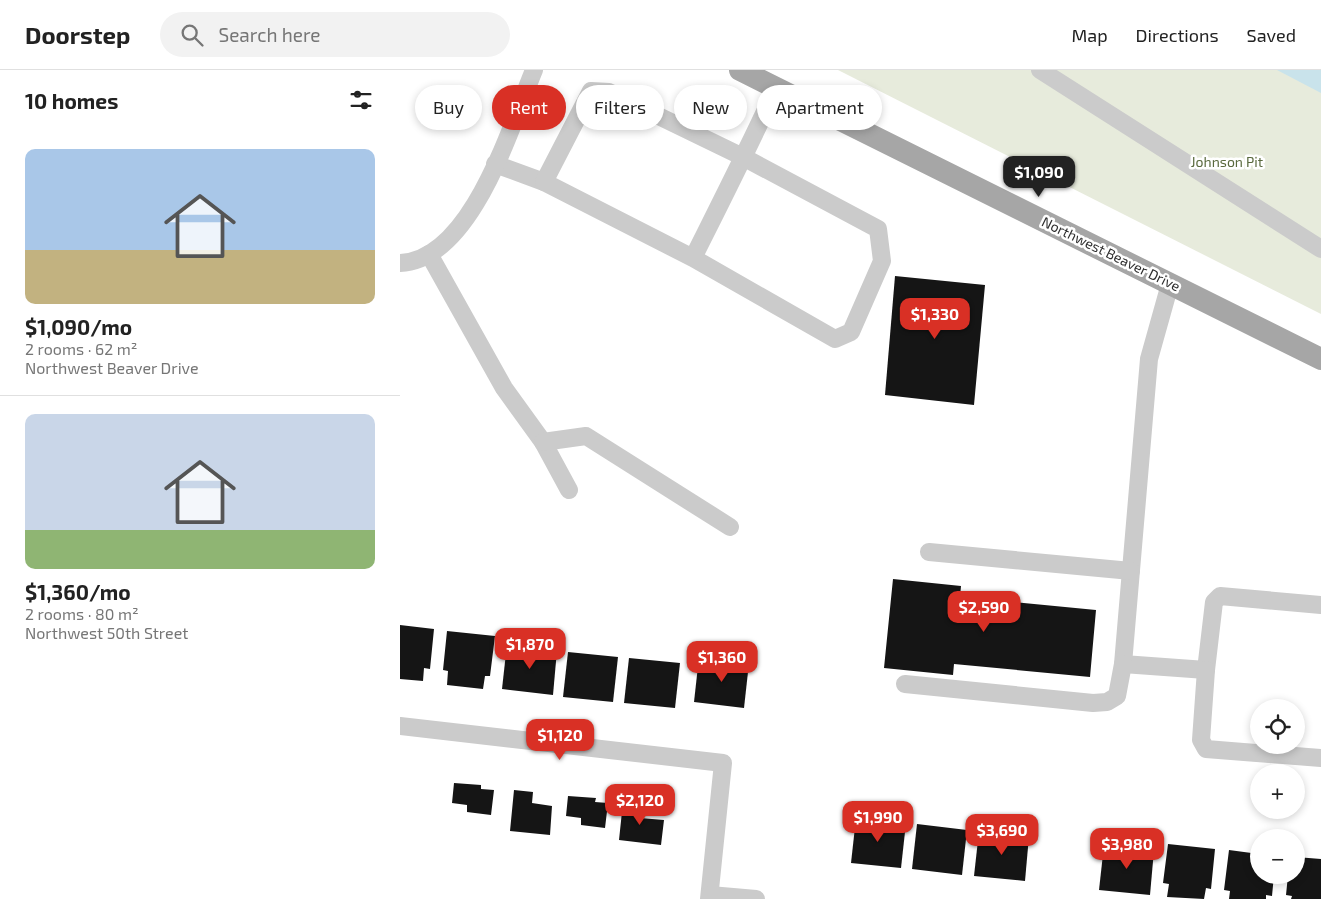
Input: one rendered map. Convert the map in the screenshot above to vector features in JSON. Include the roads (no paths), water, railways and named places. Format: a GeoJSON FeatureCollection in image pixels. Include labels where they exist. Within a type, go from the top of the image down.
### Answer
{"type":"FeatureCollection","features":[{"type":"Feature","properties":{"kind":"main road","name":"Northwest Beaver Drive"},"geometry":{"type":"LineString","coordinates":[[740,70],[770,85]]}},
{"type":"Feature","properties":{"kind":"main road","name":"Northwest Beaver Drive"},"geometry":{"type":"LineString","coordinates":[[860,130],[1321,359]]}},
{"type":"Feature","properties":{"kind":"street"},"geometry":{"type":"LineString","coordinates":[[400,264],[429,254],[466,220],[485,190],[534,70]]}},
{"type":"Feature","properties":{"kind":"street"},"geometry":{"type":"LineString","coordinates":[[1040,70],[1321,249]]}},
{"type":"Feature","properties":{"kind":"street"},"geometry":{"type":"LineString","coordinates":[[495,164],[544,182],[692,258],[835,339],[851,332],[882,262],[878,229],[743,157],[609,92],[591,91],[544,182]]}},
{"type":"Feature","properties":{"kind":"street"},"geometry":{"type":"LineString","coordinates":[[692,258],[757,128]]}},
{"type":"Feature","properties":{"kind":"street"},"geometry":{"type":"LineString","coordinates":[[429,254],[504,388],[543,442],[569,490]]}},
{"type":"Feature","properties":{"kind":"street"},"geometry":{"type":"LineString","coordinates":[[905,684],[1083,702],[1107,702],[1117,696],[1123,664],[1150,359],[1170,284]]}},
{"type":"Feature","properties":{"kind":"street"},"geometry":{"type":"LineString","coordinates":[[543,442],[586,436],[730,526]]}},
{"type":"Feature","properties":{"kind":"street"},"geometry":{"type":"LineString","coordinates":[[929,552],[1131,571]]}},
{"type":"Feature","properties":{"kind":"street"},"geometry":{"type":"LineString","coordinates":[[1321,605],[1220,596],[1214,602],[1206,670],[1201,740],[1206,749],[1321,758]]}},
{"type":"Feature","properties":{"kind":"street"},"geometry":{"type":"LineString","coordinates":[[1123,664],[1206,670]]}},
{"type":"Feature","properties":{"kind":"street"},"geometry":{"type":"LineString","coordinates":[[400,726],[723,763],[709,897],[756,899]]}},
{"type":"Feature","properties":{"kind":"water"},"geometry":{"type":"Polygon","coordinates":[[[1277,70],[1321,70],[1321,93],[1277,70]]]}},
{"type":"Feature","properties":{"kind":"park label","name":"Johnson Pit"},"geometry":{"type":"Point","coordinates":[1227,162]}}]}
